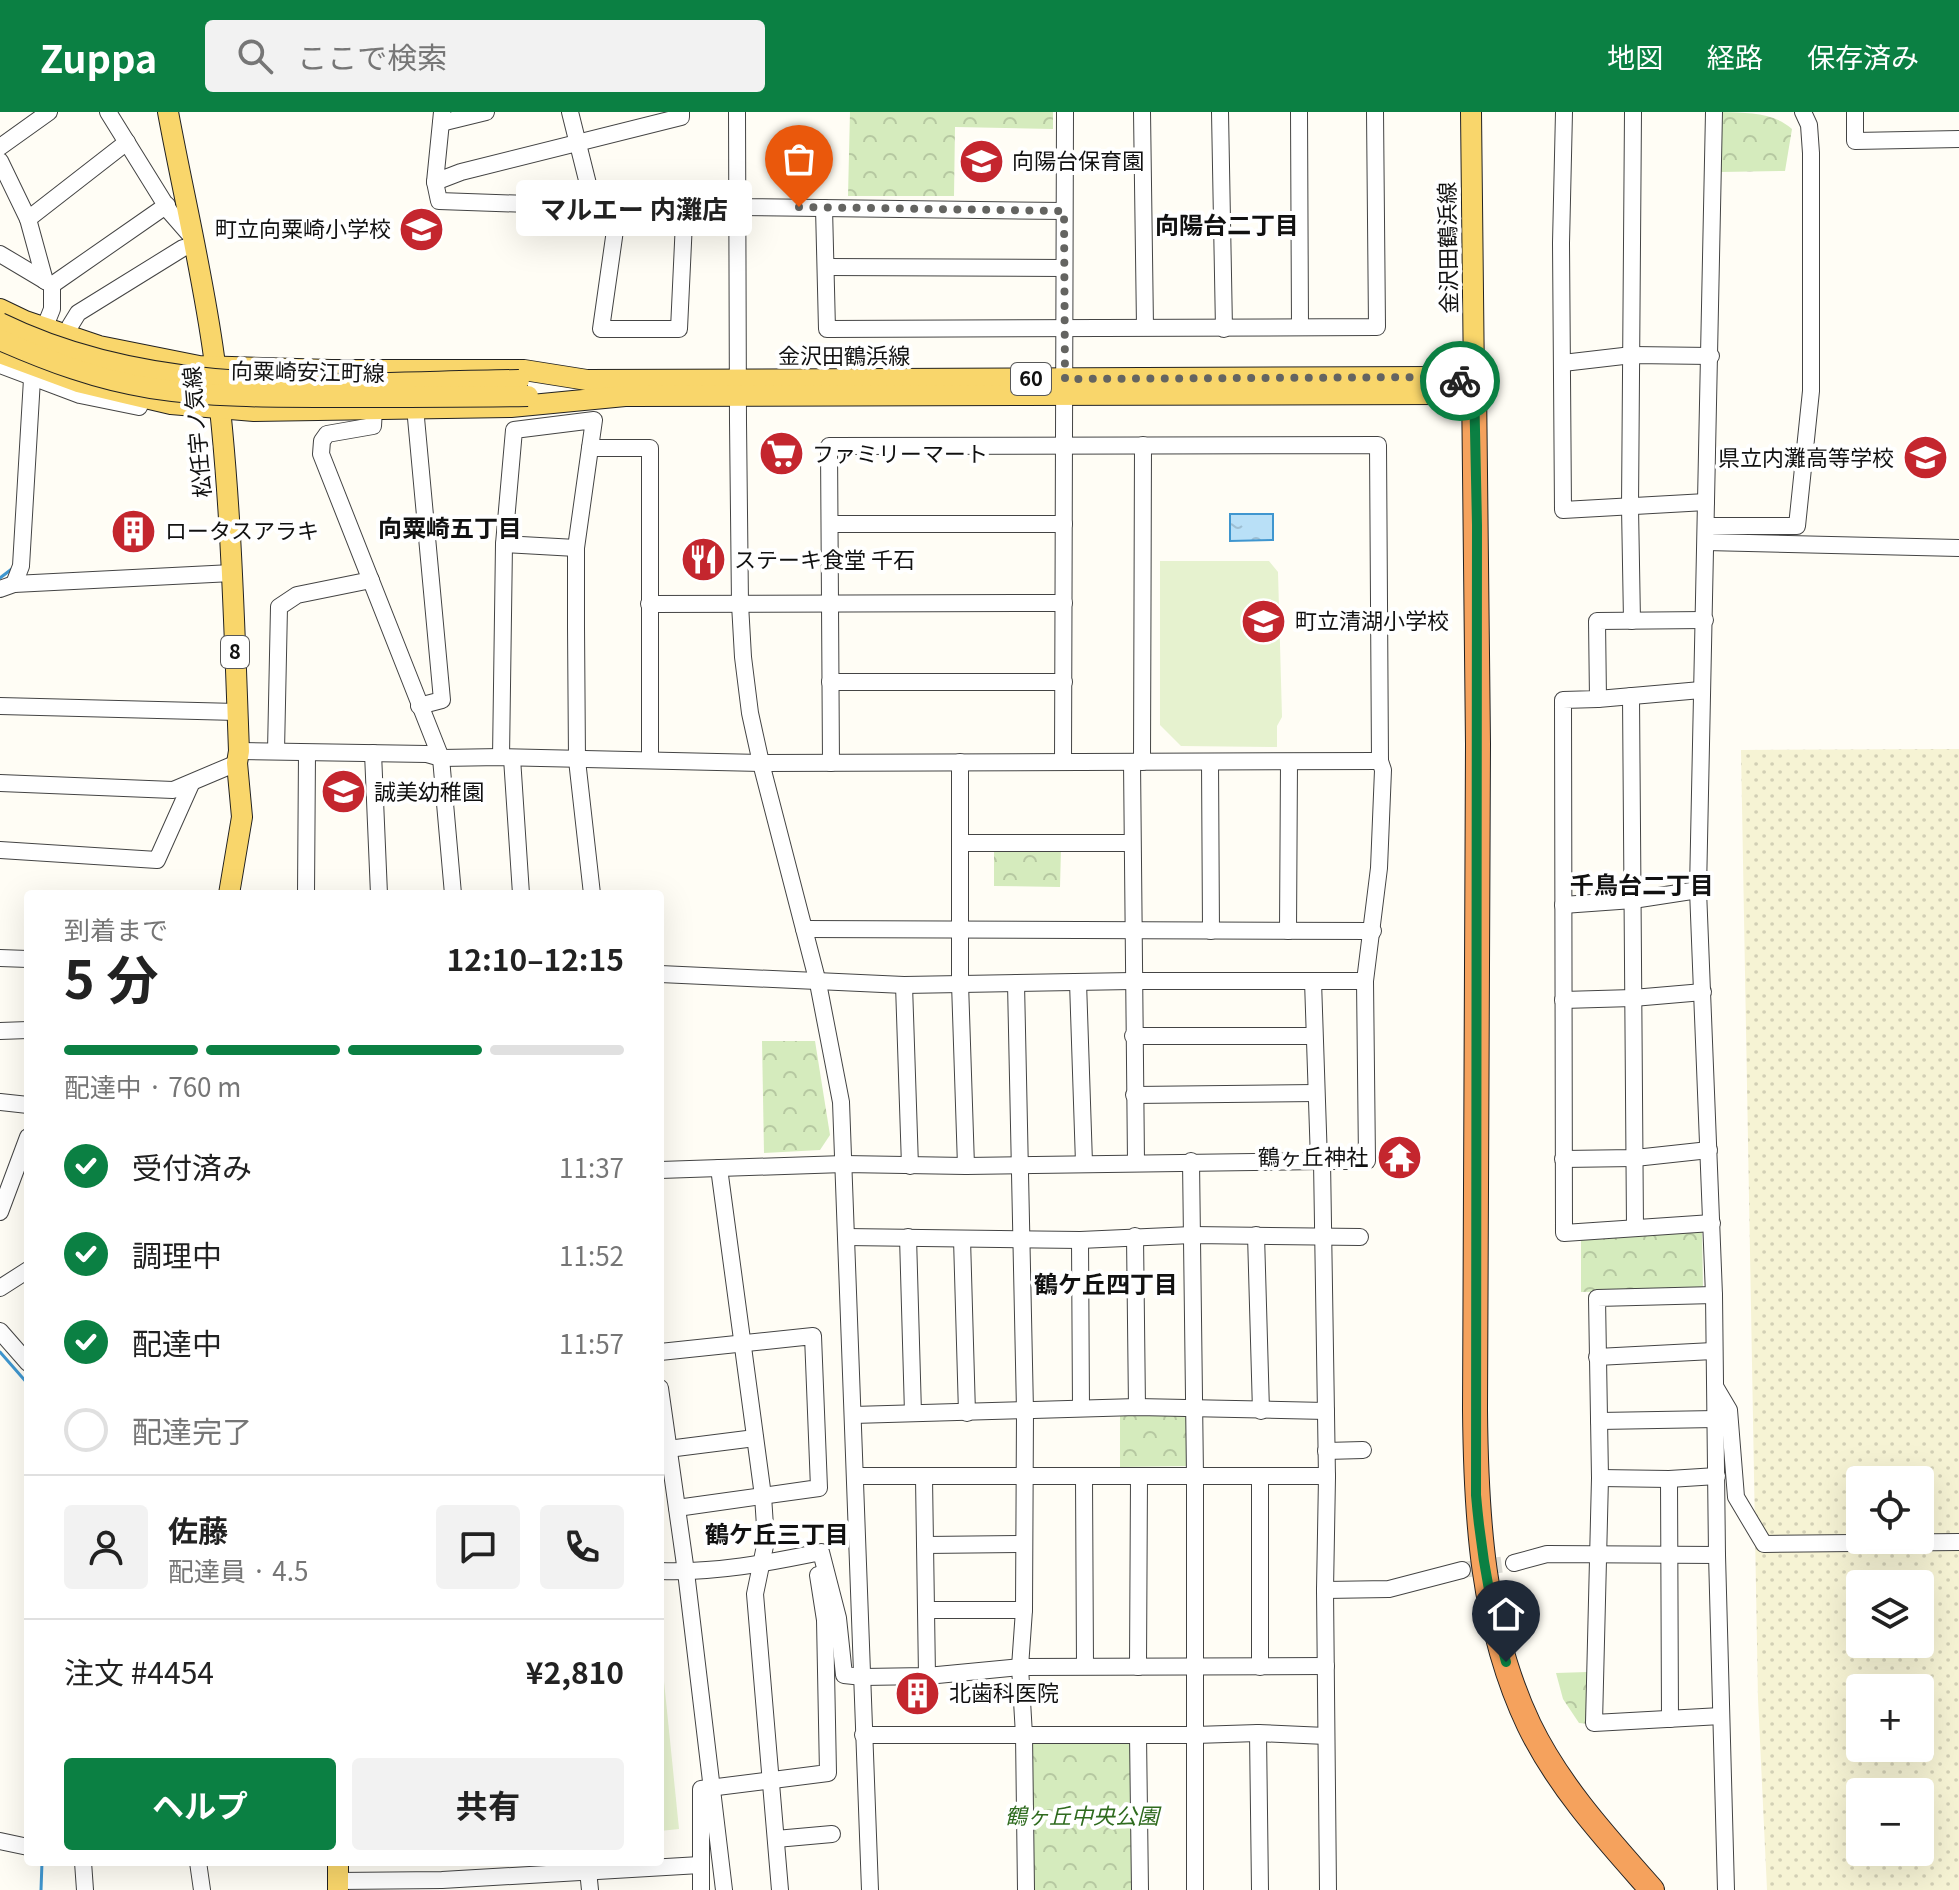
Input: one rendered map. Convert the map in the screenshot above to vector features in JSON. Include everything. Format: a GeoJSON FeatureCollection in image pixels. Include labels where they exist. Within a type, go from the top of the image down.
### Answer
{"type":"FeatureCollection","features":[{"type":"Feature","properties":{"kind":"highway"},"geometry":{"type":"LineString","coordinates":[[1474,383],[1478,744],[1475,1410],[1476,1495],[1483,1567],[1492,1615],[1508,1671],[1529,1726],[1588,1816],[1652,1890]]}},
{"type":"Feature","properties":{"kind":"main road","name":"松任宇ノ気線"},"geometry":{"type":"LineString","coordinates":[[168,112],[215,367],[219,409],[232,573],[242,817],[230,890]]}},
{"type":"Feature","properties":{"kind":"main road","name":"金沢田鶴浜線"},"geometry":{"type":"LineString","coordinates":[[0,309],[25,321],[99,346],[215,367],[524,370],[587,380],[738,388],[1064,387],[1444,394],[1474,383],[1471,112]]}},
{"type":"Feature","properties":{"kind":"main road","name":"向粟崎安江町線"},"geometry":{"type":"LineString","coordinates":[[0,323],[60,348],[119,367],[203,380],[524,388],[625,396]]}},
{"type":"Feature","properties":{"kind":"main road","name":"向粟崎安江町線"},"geometry":{"type":"LineString","coordinates":[[0,340],[44,359],[94,375],[149,388],[207,394],[273,397],[524,388],[587,380]]}},
{"type":"Feature","properties":{"kind":"main road","name":"金沢田鶴浜線"},"geometry":{"type":"LineString","coordinates":[[0,353],[78,382],[171,404],[254,411],[511,407],[738,388]]}},
{"type":"Feature","properties":{"kind":"street"},"geometry":{"type":"LineString","coordinates":[[0,147],[49,112]]}},
{"type":"Feature","properties":{"kind":"street"},"geometry":{"type":"LineString","coordinates":[[70,326],[78,313],[192,241],[108,112]]}},
{"type":"Feature","properties":{"kind":"street"},"geometry":{"type":"LineString","coordinates":[[486,112],[441,118],[435,182],[439,201],[616,206],[624,199],[684,206],[721,201],[735,207],[1064,211]]}},
{"type":"Feature","properties":{"kind":"street"},"geometry":{"type":"LineString","coordinates":[[570,112],[591,196],[588,206]]}},
{"type":"Feature","properties":{"kind":"street"},"geometry":{"type":"LineString","coordinates":[[435,182],[461,172],[681,117],[681,112]]}},
{"type":"Feature","properties":{"kind":"street"},"geometry":{"type":"LineString","coordinates":[[737,112],[735,207],[740,604],[750,713],[818,983],[841,1102],[870,1890]]}},
{"type":"Feature","properties":{"kind":"street"},"geometry":{"type":"LineString","coordinates":[[1063,762],[1065,112]]}},
{"type":"Feature","properties":{"kind":"street"},"geometry":{"type":"LineString","coordinates":[[1142,112],[1145,327]]}},
{"type":"Feature","properties":{"kind":"street"},"geometry":{"type":"LineString","coordinates":[[1220,112],[1224,329]]}},
{"type":"Feature","properties":{"kind":"street"},"geometry":{"type":"LineString","coordinates":[[1299,112],[1300,327]]}},
{"type":"Feature","properties":{"kind":"street"},"geometry":{"type":"LineString","coordinates":[[824,208],[827,329],[1377,327],[1375,112]]}},
{"type":"Feature","properties":{"kind":"street"},"geometry":{"type":"LineString","coordinates":[[1564,112],[1563,510],[1706,502]]}},
{"type":"Feature","properties":{"kind":"street"},"geometry":{"type":"LineString","coordinates":[[1632,621],[1633,112]]}},
{"type":"Feature","properties":{"kind":"street"},"geometry":{"type":"LineString","coordinates":[[1714,112],[1698,890],[1712,1223],[1726,1890]]}},
{"type":"Feature","properties":{"kind":"street"},"geometry":{"type":"LineString","coordinates":[[1706,534],[1797,526],[1811,391],[1811,153],[1809,125],[1803,112]]}},
{"type":"Feature","properties":{"kind":"street"},"geometry":{"type":"LineString","coordinates":[[1855,112],[1855,141],[1959,139]]}},
{"type":"Feature","properties":{"kind":"street"},"geometry":{"type":"LineString","coordinates":[[28,219],[127,142]]}},
{"type":"Feature","properties":{"kind":"street"},"geometry":{"type":"LineString","coordinates":[[0,161],[28,219],[49,283],[52,309],[48,319]]}},
{"type":"Feature","properties":{"kind":"street"},"geometry":{"type":"LineString","coordinates":[[49,283],[167,205]]}},
{"type":"Feature","properties":{"kind":"street"},"geometry":{"type":"LineString","coordinates":[[616,206],[601,329],[679,329],[684,206]]}},
{"type":"Feature","properties":{"kind":"street"},"geometry":{"type":"LineString","coordinates":[[0,254],[49,283]]}},
{"type":"Feature","properties":{"kind":"street"},"geometry":{"type":"LineString","coordinates":[[826,267],[1064,268]]}},
{"type":"Feature","properties":{"kind":"street"},"geometry":{"type":"LineString","coordinates":[[0,299],[48,319],[141,347],[141,355]]}},
{"type":"Feature","properties":{"kind":"street"},"geometry":{"type":"LineString","coordinates":[[1563,363],[1632,355],[1711,356]]}},
{"type":"Feature","properties":{"kind":"street"},"geometry":{"type":"LineString","coordinates":[[0,365],[80,395],[139,407],[143,397]]}},
{"type":"Feature","properties":{"kind":"street"},"geometry":{"type":"LineString","coordinates":[[7,587],[21,566],[32,379]]}},
{"type":"Feature","properties":{"kind":"street"},"geometry":{"type":"LineString","coordinates":[[374,409],[374,423],[369,429],[327,434],[320,446],[321,454],[441,758],[453,890]]}},
{"type":"Feature","properties":{"kind":"street"},"geometry":{"type":"LineString","coordinates":[[416,418],[442,700],[419,706]]}},
{"type":"Feature","properties":{"kind":"street"},"geometry":{"type":"LineString","coordinates":[[521,890],[506,757],[504,544],[514,430],[594,420],[576,548],[577,760],[592,890]]}},
{"type":"Feature","properties":{"kind":"street"},"geometry":{"type":"LineString","coordinates":[[1136,1162],[1132,843],[1137,762],[1143,445]]}},
{"type":"Feature","properties":{"kind":"street"},"geometry":{"type":"LineString","coordinates":[[664,1170],[844,1164],[966,1166],[1367,1161],[1365,981],[1379,868],[1383,770],[1380,761],[1378,445],[829,446],[831,763]]}},
{"type":"Feature","properties":{"kind":"street"},"geometry":{"type":"LineString","coordinates":[[590,448],[650,448],[650,760]]}},
{"type":"Feature","properties":{"kind":"street"},"geometry":{"type":"LineString","coordinates":[[830,524],[1064,524]]}},
{"type":"Feature","properties":{"kind":"street"},"geometry":{"type":"LineString","coordinates":[[1706,534],[1959,548]]}},
{"type":"Feature","properties":{"kind":"street"},"geometry":{"type":"LineString","coordinates":[[504,544],[576,548]]}},
{"type":"Feature","properties":{"kind":"street"},"geometry":{"type":"LineString","coordinates":[[7,587],[232,573]]}},
{"type":"Feature","properties":{"kind":"street"},"geometry":{"type":"LineString","coordinates":[[276,751],[279,607],[297,595],[371,580]]}},
{"type":"Feature","properties":{"kind":"street"},"geometry":{"type":"LineString","coordinates":[[649,604],[1064,603]]}},
{"type":"Feature","properties":{"kind":"street"},"geometry":{"type":"LineString","coordinates":[[1598,699],[1597,621],[1705,620]]}},
{"type":"Feature","properties":{"kind":"street"},"geometry":{"type":"LineString","coordinates":[[830,682],[1064,682]]}},
{"type":"Feature","properties":{"kind":"street"},"geometry":{"type":"LineString","coordinates":[[1701,690],[1563,700],[1564,1233],[1712,1223]]}},
{"type":"Feature","properties":{"kind":"street"},"geometry":{"type":"LineString","coordinates":[[1631,696],[1635,1228]]}},
{"type":"Feature","properties":{"kind":"street"},"geometry":{"type":"LineString","coordinates":[[0,706],[237,712]]}},
{"type":"Feature","properties":{"kind":"street"},"geometry":{"type":"LineString","coordinates":[[0,783],[173,790],[191,784],[238,757],[276,751],[427,754],[441,758],[761,763],[1380,761]]}},
{"type":"Feature","properties":{"kind":"street"},"geometry":{"type":"LineString","coordinates":[[306,890],[307,753]]}},
{"type":"Feature","properties":{"kind":"street"},"geometry":{"type":"LineString","coordinates":[[373,753],[379,890]]}},
{"type":"Feature","properties":{"kind":"street"},"geometry":{"type":"LineString","coordinates":[[960,762],[960,983],[966,1166]]}},
{"type":"Feature","properties":{"kind":"street"},"geometry":{"type":"LineString","coordinates":[[1210,762],[1211,931]]}},
{"type":"Feature","properties":{"kind":"street"},"geometry":{"type":"LineString","coordinates":[[1288,931],[1289,762]]}},
{"type":"Feature","properties":{"kind":"street"},"geometry":{"type":"LineString","coordinates":[[0,850],[157,860],[191,784]]}},
{"type":"Feature","properties":{"kind":"street"},"geometry":{"type":"LineString","coordinates":[[960,843],[1132,843]]}},
{"type":"Feature","properties":{"kind":"street"},"geometry":{"type":"LineString","coordinates":[[1563,905],[1633,900],[1698,890]]}},
{"type":"Feature","properties":{"kind":"street"},"geometry":{"type":"LineString","coordinates":[[804,929],[1373,931]]}},
{"type":"Feature","properties":{"kind":"street"},"geometry":{"type":"LineString","coordinates":[[0,958],[24,959]]}},
{"type":"Feature","properties":{"kind":"street"},"geometry":{"type":"LineString","coordinates":[[664,974],[904,985],[1365,981]]}},
{"type":"Feature","properties":{"kind":"street"},"geometry":{"type":"LineString","coordinates":[[1313,981],[1326,1411],[1328,1890]]}},
{"type":"Feature","properties":{"kind":"street"},"geometry":{"type":"LineString","coordinates":[[1078,982],[1084,1163]]}},
{"type":"Feature","properties":{"kind":"street"},"geometry":{"type":"LineString","coordinates":[[1016,983],[1019,1240],[1025,1411],[1024,1610],[1020,1667],[1026,1890]]}},
{"type":"Feature","properties":{"kind":"street"},"geometry":{"type":"LineString","coordinates":[[904,985],[910,1166]]}},
{"type":"Feature","properties":{"kind":"street"},"geometry":{"type":"LineString","coordinates":[[1563,1000],[1703,992]]}},
{"type":"Feature","properties":{"kind":"street"},"geometry":{"type":"LineString","coordinates":[[0,1031],[24,1030]]}},
{"type":"Feature","properties":{"kind":"street"},"geometry":{"type":"LineString","coordinates":[[1133,1036],[1313,1036]]}},
{"type":"Feature","properties":{"kind":"street"},"geometry":{"type":"LineString","coordinates":[[1134,1095],[1316,1093]]}},
{"type":"Feature","properties":{"kind":"street"},"geometry":{"type":"LineString","coordinates":[[0,1102],[24,1105]]}},
{"type":"Feature","properties":{"kind":"street"},"geometry":{"type":"LineString","coordinates":[[0,1212],[24,1148]]}},
{"type":"Feature","properties":{"kind":"street"},"geometry":{"type":"LineString","coordinates":[[1563,1159],[1635,1158],[1709,1150]]}},
{"type":"Feature","properties":{"kind":"street"},"geometry":{"type":"LineString","coordinates":[[1191,1161],[1195,1890]]}},
{"type":"Feature","properties":{"kind":"street"},"geometry":{"type":"LineString","coordinates":[[719,1168],[763,1496],[766,1541],[755,1594],[780,1890]]}},
{"type":"Feature","properties":{"kind":"street"},"geometry":{"type":"LineString","coordinates":[[846,1237],[1019,1240],[1192,1235],[1360,1237]]}},
{"type":"Feature","properties":{"kind":"street"},"geometry":{"type":"LineString","coordinates":[[1256,1235],[1261,1411]]}},
{"type":"Feature","properties":{"kind":"street"},"geometry":{"type":"LineString","coordinates":[[1135,1236],[1137,1407]]}},
{"type":"Feature","properties":{"kind":"street"},"geometry":{"type":"LineString","coordinates":[[908,1237],[913,1413]]}},
{"type":"Feature","properties":{"kind":"street"},"geometry":{"type":"LineString","coordinates":[[962,1239],[967,1413]]}},
{"type":"Feature","properties":{"kind":"street"},"geometry":{"type":"LineString","coordinates":[[1080,1240],[1081,1408]]}},
{"type":"Feature","properties":{"kind":"street"},"geometry":{"type":"LineString","coordinates":[[0,1288],[24,1273]]}},
{"type":"Feature","properties":{"kind":"street"},"geometry":{"type":"LineString","coordinates":[[1714,1295],[1597,1298],[1600,1478],[1594,1723],[1721,1716]]}},
{"type":"Feature","properties":{"kind":"street"},"geometry":{"type":"LineString","coordinates":[[0,1331],[24,1358]]}},
{"type":"Feature","properties":{"kind":"street"},"geometry":{"type":"LineString","coordinates":[[664,1352],[813,1336],[819,1488],[677,1508]]}},
{"type":"Feature","properties":{"kind":"street"},"geometry":{"type":"LineString","coordinates":[[1597,1357],[1713,1351]]}},
{"type":"Feature","properties":{"kind":"street"},"geometry":{"type":"LineString","coordinates":[[1716,1387],[1729,1410],[1736,1497],[1764,1544],[1959,1542]]}},
{"type":"Feature","properties":{"kind":"street"},"geometry":{"type":"LineString","coordinates":[[853,1415],[1137,1407],[1326,1411]]}},
{"type":"Feature","properties":{"kind":"street"},"geometry":{"type":"LineString","coordinates":[[664,1418],[686,1572],[724,1890]]}},
{"type":"Feature","properties":{"kind":"street"},"geometry":{"type":"LineString","coordinates":[[1599,1421],[1716,1419]]}},
{"type":"Feature","properties":{"kind":"street"},"geometry":{"type":"LineString","coordinates":[[668,1449],[755,1438]]}},
{"type":"Feature","properties":{"kind":"street"},"geometry":{"type":"LineString","coordinates":[[1326,1451],[1363,1450]]}},
{"type":"Feature","properties":{"kind":"street"},"geometry":{"type":"LineString","coordinates":[[856,1476],[1327,1476]]}},
{"type":"Feature","properties":{"kind":"street"},"geometry":{"type":"LineString","coordinates":[[1260,1476],[1260,1667]]}},
{"type":"Feature","properties":{"kind":"street"},"geometry":{"type":"LineString","coordinates":[[1600,1478],[1717,1476]]}},
{"type":"Feature","properties":{"kind":"street"},"geometry":{"type":"LineString","coordinates":[[1084,1477],[1085,1666]]}},
{"type":"Feature","properties":{"kind":"street"},"geometry":{"type":"LineString","coordinates":[[1138,1667],[1139,1477]]}},
{"type":"Feature","properties":{"kind":"street"},"geometry":{"type":"LineString","coordinates":[[924,1478],[927,1676]]}},
{"type":"Feature","properties":{"kind":"street"},"geometry":{"type":"LineString","coordinates":[[1669,1479],[1670,1719]]}},
{"type":"Feature","properties":{"kind":"street"},"geometry":{"type":"LineString","coordinates":[[925,1545],[1024,1544]]}},
{"type":"Feature","properties":{"kind":"street"},"geometry":{"type":"LineString","coordinates":[[664,1571],[762,1565],[821,1552],[835,1604],[844,1675],[927,1676],[1020,1667],[1326,1666]]}},
{"type":"Feature","properties":{"kind":"street"},"geometry":{"type":"LineString","coordinates":[[701,1890],[701,1789],[828,1773],[825,1620],[814,1553]]}},
{"type":"Feature","properties":{"kind":"street"},"geometry":{"type":"LineString","coordinates":[[1514,1563],[1547,1554],[1717,1555]]}},
{"type":"Feature","properties":{"kind":"street"},"geometry":{"type":"LineString","coordinates":[[1325,1590],[1389,1589],[1462,1570]]}},
{"type":"Feature","properties":{"kind":"street"},"geometry":{"type":"LineString","coordinates":[[926,1610],[1024,1610]]}},
{"type":"Feature","properties":{"kind":"street"},"geometry":{"type":"LineString","coordinates":[[863,1735],[1258,1733],[1326,1736]]}},
{"type":"Feature","properties":{"kind":"street"},"geometry":{"type":"LineString","coordinates":[[1258,1733],[1260,1890]]}},
{"type":"Feature","properties":{"kind":"street"},"geometry":{"type":"LineString","coordinates":[[1138,1735],[1140,1890]]}},
{"type":"Feature","properties":{"kind":"street"},"geometry":{"type":"LineString","coordinates":[[776,1839],[832,1834]]}},
{"type":"Feature","properties":{"kind":"street"},"geometry":{"type":"LineString","coordinates":[[0,1841],[24,1846]]}},
{"type":"Feature","properties":{"kind":"street"},"geometry":{"type":"LineString","coordinates":[[338,1878],[442,1885],[588,1870],[700,1865]]}},
{"type":"Feature","properties":{"kind":"street"},"geometry":{"type":"LineString","coordinates":[[83,1866],[85,1890]]}},
{"type":"Feature","properties":{"kind":"street"},"geometry":{"type":"LineString","coordinates":[[199,1866],[202,1890]]}},
{"type":"Feature","properties":{"kind":"street"},"geometry":{"type":"LineString","coordinates":[[588,1870],[590,1890]]}},
{"type":"Feature","properties":{"kind":"shaded area"},"geometry":{"type":"Polygon","coordinates":[[[1959,749],[1959,1890],[1767,1890],[1758,1699],[1741,750],[1959,749]]]}},
{"type":"Feature","properties":{"kind":"green space"},"geometry":{"type":"Polygon","coordinates":[[[850,112],[1053,112],[1053,129],[955,127],[954,196],[848,196],[850,112]]]}},
{"type":"Feature","properties":{"kind":"green space"},"geometry":{"type":"Polygon","coordinates":[[[1722,112],[1768,116],[1792,129],[1785,171],[1721,172],[1722,112]]]}},
{"type":"Feature","properties":{"kind":"green space"},"geometry":{"type":"Polygon","coordinates":[[[1160,561],[1269,561],[1278,572],[1282,717],[1277,726],[1277,747],[1181,746],[1160,725],[1160,561]]]}},
{"type":"Feature","properties":{"kind":"green space"},"geometry":{"type":"Polygon","coordinates":[[[994,848],[1061,848],[1060,887],[994,886],[994,848]]]}},
{"type":"Feature","properties":{"kind":"green space"},"geometry":{"type":"Polygon","coordinates":[[[762,1041],[815,1041],[830,1135],[820,1150],[764,1153],[762,1041]]]}},
{"type":"Feature","properties":{"kind":"green space"},"geometry":{"type":"Polygon","coordinates":[[[1702,1230],[1703,1289],[1581,1292],[1581,1236],[1702,1230]]]}},
{"type":"Feature","properties":{"kind":"green space"},"geometry":{"type":"Polygon","coordinates":[[[1187,1412],[1187,1466],[1120,1467],[1120,1413],[1187,1412]]]}},
{"type":"Feature","properties":{"kind":"green space"},"geometry":{"type":"Polygon","coordinates":[[[1587,1672],[1589,1724],[1579,1723],[1563,1699],[1556,1673],[1587,1672]]]}},
{"type":"Feature","properties":{"kind":"green space"},"geometry":{"type":"Polygon","coordinates":[[[664,1681],[679,1829],[664,1831],[664,1681]]]}},
{"type":"Feature","properties":{"kind":"green space","name":"鶴ヶ丘中央公園"},"geometry":{"type":"Polygon","coordinates":[[[1133,1742],[1133,1890],[1031,1890],[1031,1743],[1133,1742]]]}},
{"type":"Feature","properties":{"kind":"water"},"geometry":{"type":"Polygon","coordinates":[[[1230,514],[1273,514],[1273,540],[1230,541],[1230,514]]]}},
{"type":"Feature","properties":{"kind":"waterway"},"geometry":{"type":"LineString","coordinates":[[0,578],[13,568]]}},
{"type":"Feature","properties":{"kind":"waterway"},"geometry":{"type":"LineString","coordinates":[[0,1352],[24,1379]]}},
{"type":"Feature","properties":{"kind":"waterway"},"geometry":{"type":"LineString","coordinates":[[41,1890],[42,1866]]}},
{"type":"Feature","properties":{"kind":"tunnel"},"geometry":{"type":"LineString","coordinates":[[1462,1570],[1514,1563]]}},
{"type":"Feature","properties":{"kind":"way so far"},"geometry":{"type":"LineString","coordinates":[[799,207],[1064,211],[1065,379],[1443,377],[1460,381]]}},
{"type":"Feature","properties":{"kind":"place","name":"向陽台保育園"},"geometry":{"type":"Point","coordinates":[981,161]}},
{"type":"Feature","properties":{"kind":"place","name":"マルエー 内灘店"},"geometry":{"type":"Point","coordinates":[799,207]}},
{"type":"Feature","properties":{"kind":"place","name":"町立向粟崎小学校"},"geometry":{"type":"Point","coordinates":[422,229]}},
{"type":"Feature","properties":{"kind":"place","name":"ファミリーマート"},"geometry":{"type":"Point","coordinates":[781,454]}},
{"type":"Feature","properties":{"kind":"place","name":"県立内灘高等学校"},"geometry":{"type":"Point","coordinates":[1925,458]}},
{"type":"Feature","properties":{"kind":"place","name":"ロータスアラキ"},"geometry":{"type":"Point","coordinates":[134,531]}},
{"type":"Feature","properties":{"kind":"place","name":"ステーキ食堂 千石"},"geometry":{"type":"Point","coordinates":[703,560]}},
{"type":"Feature","properties":{"kind":"place","name":"町立清湖小学校"},"geometry":{"type":"Point","coordinates":[1264,621]}},
{"type":"Feature","properties":{"kind":"place","name":"誠美幼稚園"},"geometry":{"type":"Point","coordinates":[343,792]}},
{"type":"Feature","properties":{"kind":"place","name":"鶴ヶ丘神社"},"geometry":{"type":"Point","coordinates":[1399,1157]}},
{"type":"Feature","properties":{"kind":"place","name":"北歯科医院"},"geometry":{"type":"Point","coordinates":[918,1693]}},
{"type":"Feature","properties":{"kind":"district","name":"向陽台二丁目"},"geometry":{"type":"Point","coordinates":[1227,226]}},
{"type":"Feature","properties":{"kind":"district","name":"向粟崎五丁目"},"geometry":{"type":"Point","coordinates":[450,529]}},
{"type":"Feature","properties":{"kind":"district","name":"千鳥台二丁目"},"geometry":{"type":"Point","coordinates":[1642,886]}},
{"type":"Feature","properties":{"kind":"district","name":"鶴ケ丘四丁目"},"geometry":{"type":"Point","coordinates":[1106,1285]}},
{"type":"Feature","properties":{"kind":"district","name":"鶴ケ丘三丁目"},"geometry":{"type":"Point","coordinates":[777,1535]}},
{"type":"Feature","properties":{"kind":"route"},"geometry":{"type":"LineString","coordinates":[[1460,381],[1474,383],[1477,525],[1476,1495],[1483,1567],[1492,1615],[1506,1662]]}}]}
